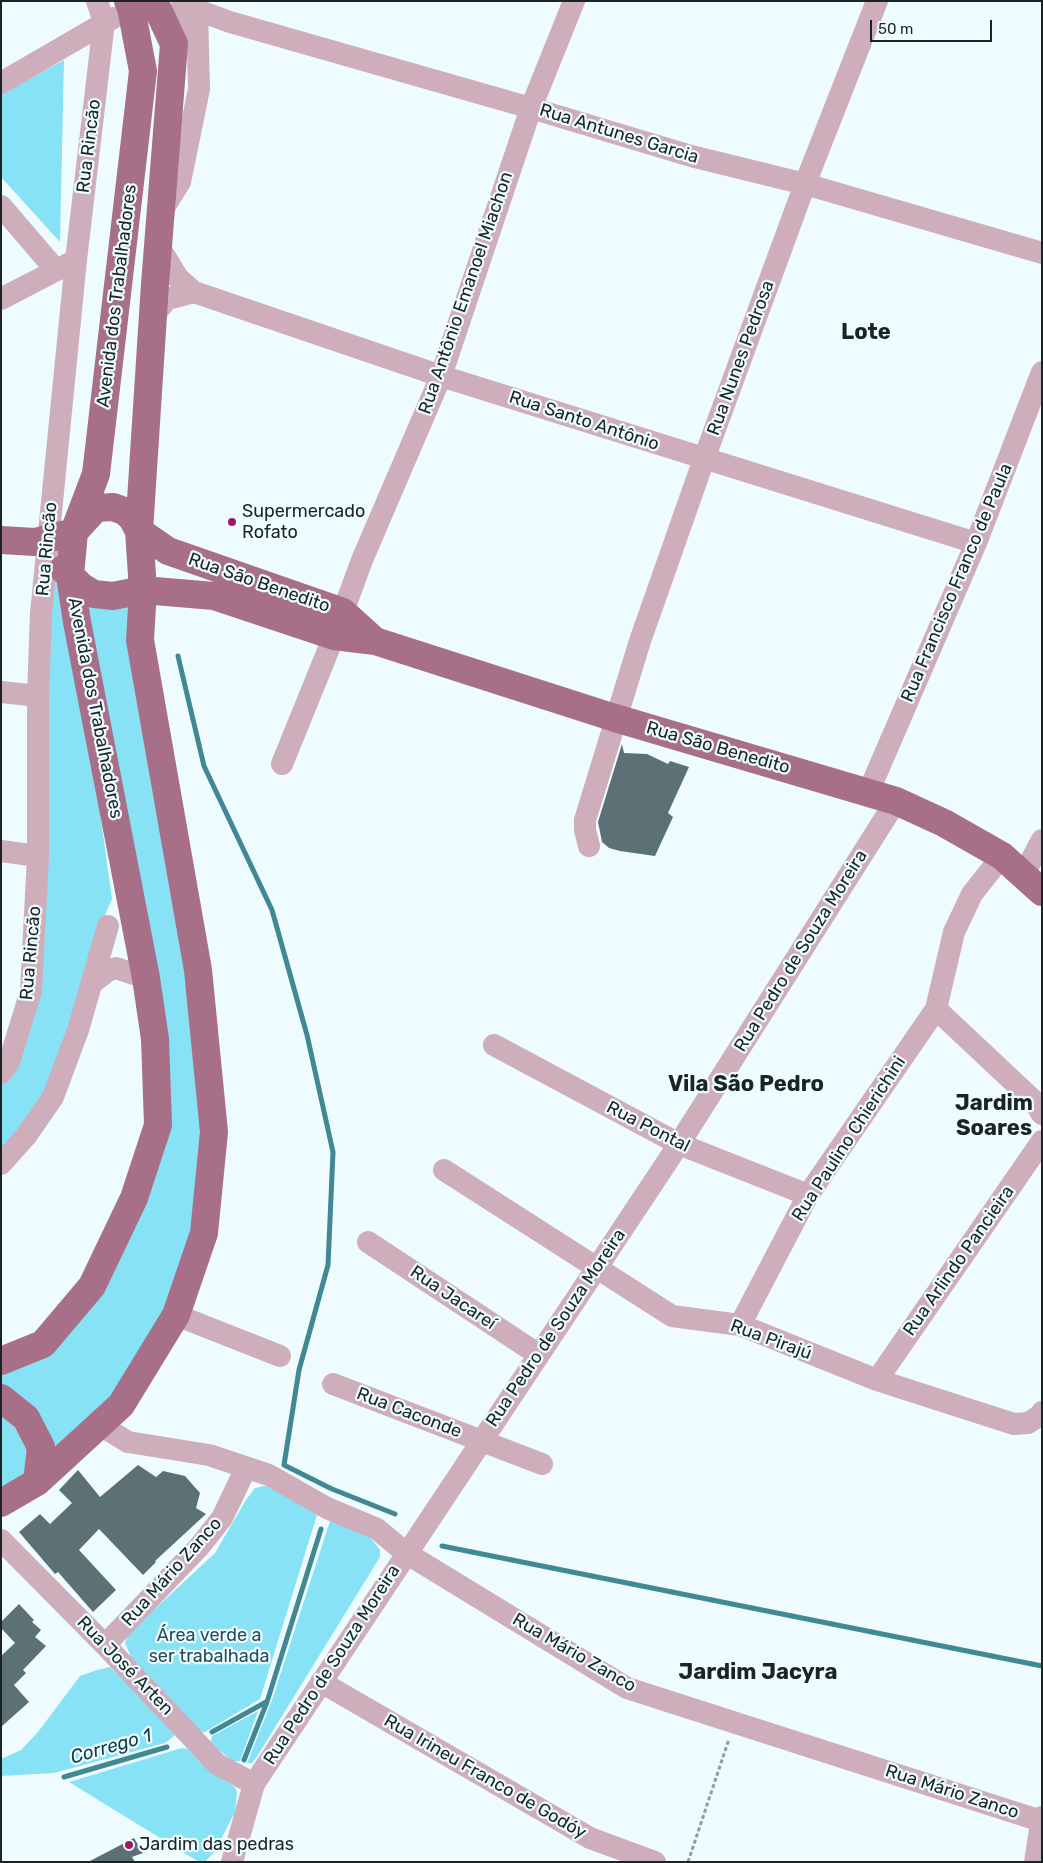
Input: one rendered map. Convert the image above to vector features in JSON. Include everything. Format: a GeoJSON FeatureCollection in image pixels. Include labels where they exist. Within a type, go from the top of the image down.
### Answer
{"type":"FeatureCollection","features":[{"type":"Feature","properties":{"kind":"main road","name":"Avenida dos Trabalhadores"},"geometry":{"type":"LineString","coordinates":[[138,4],[174,44],[160,214],[139,531]]}},
{"type":"Feature","properties":{"kind":"main road","name":"Avenida dos Trabalhadores"},"geometry":{"type":"LineString","coordinates":[[1,1362],[43,1344],[92,1286],[134,1198],[158,1125],[155,1040],[146,978],[77,622],[70,576],[51,541],[96,474],[143,71],[138,4]]}},
{"type":"Feature","properties":{"kind":"main road"},"geometry":{"type":"LineString","coordinates":[[1,540],[51,541],[96,508],[113,507],[124,511],[132,518],[139,531],[143,590],[140,640],[198,970],[214,1132],[204,1233],[176,1315],[121,1405],[37,1482],[1,1503]]}},
{"type":"Feature","properties":{"kind":"main road","name":"Rua São Benedito"},"geometry":{"type":"LineString","coordinates":[[139,531],[168,551],[331,626]]}},
{"type":"Feature","properties":{"kind":"main road"},"geometry":{"type":"LineString","coordinates":[[70,576],[82,587],[94,594],[113,596],[143,590]]}},
{"type":"Feature","properties":{"kind":"main road","name":"Rua São Benedito"},"geometry":{"type":"LineString","coordinates":[[143,590],[214,596],[331,626],[615,718],[719,747],[896,801],[944,823],[1002,856],[1033,883]]}},
{"type":"Feature","properties":{"kind":"main road"},"geometry":{"type":"LineString","coordinates":[[1,1398],[26,1418],[40,1447],[37,1482]]}},
{"type":"Feature","properties":{"kind":"street","name":"Rua Antônio Emanoel Miachon"},"geometry":{"type":"LineString","coordinates":[[282,764],[331,626],[362,560],[441,376],[531,108],[574,1]]}},
{"type":"Feature","properties":{"kind":"street","name":"Rua Nunes Pedrosa"},"geometry":{"type":"LineString","coordinates":[[589,846],[584,830],[585,820],[640,641],[704,459],[805,184],[876,1]]}},
{"type":"Feature","properties":{"kind":"street"},"geometry":{"type":"LineString","coordinates":[[1,83],[101,12],[138,4]]}},
{"type":"Feature","properties":{"kind":"street","name":"Rua Antunes Garcia"},"geometry":{"type":"LineString","coordinates":[[192,4],[230,22],[691,156],[805,184],[1042,253]]}},
{"type":"Feature","properties":{"kind":"street"},"geometry":{"type":"LineString","coordinates":[[174,44],[192,4]]}},
{"type":"Feature","properties":{"kind":"street"},"geometry":{"type":"LineString","coordinates":[[160,214],[180,182],[199,89],[192,4]]}},
{"type":"Feature","properties":{"kind":"street","name":"Rua Rincão"},"geometry":{"type":"LineString","coordinates":[[1,1073],[9,1062],[31,991],[38,856],[38,696],[41,612],[51,541],[76,260],[101,12]]}},
{"type":"Feature","properties":{"kind":"street"},"geometry":{"type":"LineString","coordinates":[[1,206],[55,269]]}},
{"type":"Feature","properties":{"kind":"street","name":"Rua Santo Antônio"},"geometry":{"type":"LineString","coordinates":[[158,245],[178,278],[194,292],[441,376],[976,543]]}},
{"type":"Feature","properties":{"kind":"street"},"geometry":{"type":"LineString","coordinates":[[1,299],[55,269],[76,260]]}},
{"type":"Feature","properties":{"kind":"street"},"geometry":{"type":"LineString","coordinates":[[154,315],[167,299],[194,292]]}},
{"type":"Feature","properties":{"kind":"street","name":"Rua Francisco Franco de Paula"},"geometry":{"type":"LineString","coordinates":[[868,793],[976,543],[1042,372]]}},
{"type":"Feature","properties":{"kind":"street"},"geometry":{"type":"LineString","coordinates":[[1,692],[38,696]]}},
{"type":"Feature","properties":{"kind":"street","name":"Rua Pedro de Souza Moreira"},"geometry":{"type":"LineString","coordinates":[[232,1862],[254,1784],[678,1144],[896,801]]}},
{"type":"Feature","properties":{"kind":"street"},"geometry":{"type":"LineString","coordinates":[[1033,883],[1042,840]]}},
{"type":"Feature","properties":{"kind":"street"},"geometry":{"type":"LineString","coordinates":[[1,851],[38,856]]}},
{"type":"Feature","properties":{"kind":"street"},"geometry":{"type":"LineString","coordinates":[[1002,856],[972,894],[954,932],[936,1009],[1039,1101]]}},
{"type":"Feature","properties":{"kind":"street"},"geometry":{"type":"LineString","coordinates":[[1,1164],[26,1136],[53,1097],[78,1030],[108,926]]}},
{"type":"Feature","properties":{"kind":"street"},"geometry":{"type":"LineString","coordinates":[[92,983],[109,970],[116,968],[146,978]]}},
{"type":"Feature","properties":{"kind":"street","name":"Rua Paulino Chierichini"},"geometry":{"type":"LineString","coordinates":[[740,1325],[808,1195],[936,1009]]}},
{"type":"Feature","properties":{"kind":"street","name":"Rua Pontal"},"geometry":{"type":"LineString","coordinates":[[494,1045],[678,1144],[808,1195]]}},
{"type":"Feature","properties":{"kind":"street","name":"Rua Arlindo Pancieira"},"geometry":{"type":"LineString","coordinates":[[877,1380],[1042,1141]]}},
{"type":"Feature","properties":{"kind":"street","name":"Rua Pirajú"},"geometry":{"type":"LineString","coordinates":[[444,1170],[672,1316],[740,1325],[877,1380],[1014,1424],[1028,1423],[1040,1414]]}},
{"type":"Feature","properties":{"kind":"street","name":"Rua Jacareí"},"geometry":{"type":"LineString","coordinates":[[368,1242],[539,1355]]}},
{"type":"Feature","properties":{"kind":"street"},"geometry":{"type":"LineString","coordinates":[[176,1315],[280,1356]]}},
{"type":"Feature","properties":{"kind":"street","name":"Rua Caconde"},"geometry":{"type":"LineString","coordinates":[[333,1384],[542,1464]]}},
{"type":"Feature","properties":{"kind":"street","name":"Rua Mário Zanco"},"geometry":{"type":"LineString","coordinates":[[100,1425],[128,1442],[209,1455],[269,1475],[327,1508],[377,1529],[406,1552],[627,1688],[1041,1819]]}},
{"type":"Feature","properties":{"kind":"street","name":"Rua Mário Zanco"},"geometry":{"type":"LineString","coordinates":[[105,1645],[198,1547],[222,1518],[246,1468]]}},
{"type":"Feature","properties":{"kind":"street","name":"Rua José Arten"},"geometry":{"type":"LineString","coordinates":[[1,1540],[105,1645],[217,1764],[254,1784]]}},
{"type":"Feature","properties":{"kind":"street","name":"Rua Irineu Franco de Godóy"},"geometry":{"type":"LineString","coordinates":[[321,1682],[590,1838],[655,1862]]}},
{"type":"Feature","properties":{"kind":"street"},"geometry":{"type":"LineString","coordinates":[[1035,1862],[1041,1819]]}},
{"type":"Feature","properties":{"kind":"path"},"geometry":{"type":"LineString","coordinates":[[688,1862],[735,1722]]}},
{"type":"Feature","properties":{"kind":"green space"},"geometry":{"type":"Polygon","coordinates":[[[64,60],[60,242],[1,177],[1,94],[64,60]]]}},
{"type":"Feature","properties":{"kind":"green space"},"geometry":{"type":"Polygon","coordinates":[[[51,565],[68,581],[112,899],[102,922],[50,1086],[1,1154],[1,1085],[25,1038],[51,565]]]}},
{"type":"Feature","properties":{"kind":"green space"},"geometry":{"type":"Polygon","coordinates":[[[80,601],[134,601],[190,964],[208,1133],[197,1233],[171,1313],[129,1384],[46,1468],[1,1393],[1,1368],[46,1348],[157,1151],[80,601]]]}},
{"type":"Feature","properties":{"kind":"green space"},"geometry":{"type":"Polygon","coordinates":[[[1,1406],[27,1430],[34,1478],[1,1498],[1,1406]]]}},
{"type":"Feature","properties":{"kind":"green space","name":"Área verde a ser trabalhada"},"geometry":{"type":"Polygon","coordinates":[[[264,1486],[275,1487],[317,1515],[260,1699],[205,1732],[201,1732],[132,1659],[125,1643],[129,1633],[215,1553],[246,1500],[255,1488],[264,1486]]]}},
{"type":"Feature","properties":{"kind":"green space","name":"Área verde a ser trabalhada"},"geometry":{"type":"Polygon","coordinates":[[[330,1521],[370,1537],[380,1550],[380,1557],[258,1755],[252,1763],[247,1763],[272,1700],[330,1521]]]}},
{"type":"Feature","properties":{"kind":"green space","name":"Área verde a ser trabalhada"},"geometry":{"type":"Polygon","coordinates":[[[110,1667],[176,1730],[174,1736],[165,1743],[54,1773],[1,1776],[1,1759],[21,1750],[38,1732],[80,1676],[110,1667]]]}},
{"type":"Feature","properties":{"kind":"green space","name":"Área verde a ser trabalhada"},"geometry":{"type":"Polygon","coordinates":[[[258,1711],[240,1761],[233,1761],[215,1747],[211,1741],[212,1736],[258,1711]]]}},
{"type":"Feature","properties":{"kind":"green space"},"geometry":{"type":"Polygon","coordinates":[[[182,1748],[188,1749],[211,1772],[235,1787],[237,1792],[235,1812],[215,1851],[205,1862],[199,1862],[69,1782],[182,1748]]]}},
{"type":"Feature","properties":{"kind":"building"},"geometry":{"type":"Polygon","coordinates":[[[622,744],[624,753],[647,754],[668,764],[670,761],[689,767],[668,813],[673,817],[655,856],[620,851],[609,848],[602,842],[598,822],[622,744]]]}},
{"type":"Feature","properties":{"kind":"building"},"geometry":{"type":"Polygon","coordinates":[[[138,1465],[156,1477],[163,1471],[185,1476],[200,1493],[196,1508],[206,1514],[155,1561],[143,1575],[99,1529],[79,1550],[116,1590],[93,1612],[58,1572],[55,1574],[19,1532],[40,1514],[50,1524],[72,1503],[59,1490],[78,1470],[100,1497],[138,1465]]]}},
{"type":"Feature","properties":{"kind":"building"},"geometry":{"type":"Polygon","coordinates":[[[19,1604],[34,1620],[32,1622],[41,1630],[35,1637],[46,1646],[23,1670],[26,1673],[14,1685],[29,1702],[1,1727],[1,1656],[15,1643],[1,1628],[1,1622],[19,1604]]]}},
{"type":"Feature","properties":{"kind":"building","name":"Jardim das pedras"},"geometry":{"type":"Polygon","coordinates":[[[134,1838],[143,1853],[132,1857],[135,1862],[88,1862],[134,1838]]]}},
{"type":"Feature","properties":{"kind":"waterway"},"geometry":{"type":"LineString","coordinates":[[178,656],[204,766],[272,910],[307,1035],[333,1152],[328,1265],[299,1370],[284,1465],[332,1489],[395,1514]]}},
{"type":"Feature","properties":{"kind":"waterway"},"geometry":{"type":"LineString","coordinates":[[244,1760],[267,1702],[321,1529]]}},
{"type":"Feature","properties":{"kind":"waterway"},"geometry":{"type":"LineString","coordinates":[[442,1546],[1042,1666]]}},
{"type":"Feature","properties":{"kind":"waterway"},"geometry":{"type":"LineString","coordinates":[[212,1732],[266,1702]]}},
{"type":"Feature","properties":{"kind":"waterway","name":"Corrego 1"},"geometry":{"type":"LineString","coordinates":[[64,1777],[167,1747]]}},
{"type":"Feature","properties":{"kind":"place","name":"Supermercado Rofato"},"geometry":{"type":"Point","coordinates":[232,522]}},
{"type":"Feature","properties":{"kind":"place","name":"Jardim das pedras"},"geometry":{"type":"Point","coordinates":[129,1845]}},
{"type":"Feature","properties":{"kind":"district","name":"Lote"},"geometry":{"type":"Point","coordinates":[866,333]}},
{"type":"Feature","properties":{"kind":"district","name":"Vila São Pedro"},"geometry":{"type":"Point","coordinates":[746,1085]}},
{"type":"Feature","properties":{"kind":"district","name":"Jardim Soares"},"geometry":{"type":"Point","coordinates":[994,1116]}},
{"type":"Feature","properties":{"kind":"district","name":"Jardim Jacyra"},"geometry":{"type":"Point","coordinates":[758,1673]}}]}
